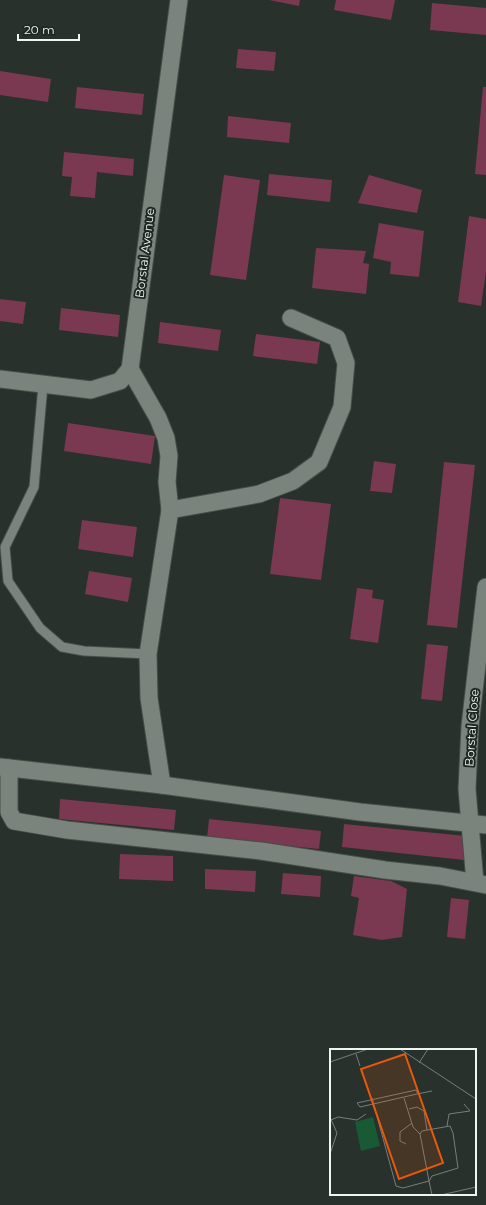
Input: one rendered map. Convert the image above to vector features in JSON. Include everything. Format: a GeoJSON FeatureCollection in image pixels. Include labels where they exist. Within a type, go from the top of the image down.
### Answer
{"type":"FeatureCollection","features":[{"type":"Feature","properties":{"kind":"street","name":"Borstal Avenue"},"geometry":{"type":"LineString","coordinates":[[130,369],[179,0]]}},
{"type":"Feature","properties":{"kind":"street"},"geometry":{"type":"LineString","coordinates":[[170,510],[259,494],[293,480],[319,462],[342,407],[346,363],[337,338],[291,318]]}},
{"type":"Feature","properties":{"kind":"street"},"geometry":{"type":"LineString","coordinates":[[0,379],[91,390],[120,381],[130,369],[158,418],[166,438],[169,456],[167,482],[170,510],[148,654],[149,698],[162,785]]}},
{"type":"Feature","properties":{"kind":"street","name":"Borstal Close"},"geometry":{"type":"LineString","coordinates":[[481,884],[478,824],[467,789],[470,726],[486,587]]}},
{"type":"Feature","properties":{"kind":"street"},"geometry":{"type":"LineString","coordinates":[[478,824],[360,812],[162,785],[5,767],[10,812],[14,821],[67,830],[261,851],[481,884]]}},
{"type":"Feature","properties":{"kind":"lane"},"geometry":{"type":"LineString","coordinates":[[43,385],[34,487],[5,547],[8,581],[40,628],[62,647],[84,651],[148,654]]}},
{"type":"Feature","properties":{"kind":"building"},"geometry":{"type":"Polygon","coordinates":[[[269,0],[300,0],[299,6],[269,0]]]}},
{"type":"Feature","properties":{"kind":"building"},"geometry":{"type":"Polygon","coordinates":[[[336,0],[395,0],[391,20],[334,10],[336,0]]]}},
{"type":"Feature","properties":{"kind":"building"},"geometry":{"type":"Polygon","coordinates":[[[432,3],[486,8],[486,35],[430,30],[432,3]]]}},
{"type":"Feature","properties":{"kind":"building"},"geometry":{"type":"Polygon","coordinates":[[[238,49],[276,52],[274,71],[236,68],[238,49]]]}},
{"type":"Feature","properties":{"kind":"building"},"geometry":{"type":"Polygon","coordinates":[[[0,71],[51,79],[48,102],[0,95],[0,71]]]}},
{"type":"Feature","properties":{"kind":"building"},"geometry":{"type":"Polygon","coordinates":[[[77,87],[144,94],[142,115],[75,108],[77,87]]]}},
{"type":"Feature","properties":{"kind":"building"},"geometry":{"type":"Polygon","coordinates":[[[483,87],[486,87],[486,175],[475,174],[483,87]]]}},
{"type":"Feature","properties":{"kind":"building"},"geometry":{"type":"Polygon","coordinates":[[[228,116],[291,123],[289,143],[227,137],[228,116]]]}},
{"type":"Feature","properties":{"kind":"building"},"geometry":{"type":"Polygon","coordinates":[[[64,152],[134,159],[133,176],[97,172],[95,198],[70,196],[72,177],[62,176],[64,152]]]}},
{"type":"Feature","properties":{"kind":"building"},"geometry":{"type":"Polygon","coordinates":[[[269,174],[332,180],[330,202],[267,195],[269,174]]]}},
{"type":"Feature","properties":{"kind":"building"},"geometry":{"type":"Polygon","coordinates":[[[224,175],[260,180],[246,280],[210,275],[224,175]]]}},
{"type":"Feature","properties":{"kind":"building"},"geometry":{"type":"Polygon","coordinates":[[[369,175],[422,190],[417,213],[358,203],[369,175]]]}},
{"type":"Feature","properties":{"kind":"building"},"geometry":{"type":"Polygon","coordinates":[[[469,216],[486,219],[486,272],[481,306],[458,302],[469,216]]]}},
{"type":"Feature","properties":{"kind":"building"},"geometry":{"type":"Polygon","coordinates":[[[379,223],[424,231],[419,277],[390,274],[391,262],[373,258],[379,223]]]}},
{"type":"Feature","properties":{"kind":"building"},"geometry":{"type":"Polygon","coordinates":[[[316,248],[366,251],[363,263],[369,264],[366,294],[312,288],[316,248]]]}},
{"type":"Feature","properties":{"kind":"building"},"geometry":{"type":"Polygon","coordinates":[[[0,299],[26,302],[23,324],[0,321],[0,299]]]}},
{"type":"Feature","properties":{"kind":"building"},"geometry":{"type":"Polygon","coordinates":[[[61,308],[120,315],[118,337],[59,330],[61,308]]]}},
{"type":"Feature","properties":{"kind":"building"},"geometry":{"type":"Polygon","coordinates":[[[160,322],[221,330],[218,351],[158,343],[160,322]]]}},
{"type":"Feature","properties":{"kind":"building"},"geometry":{"type":"Polygon","coordinates":[[[256,334],[320,342],[317,364],[253,356],[256,334]]]}},
{"type":"Feature","properties":{"kind":"building"},"geometry":{"type":"Polygon","coordinates":[[[68,423],[155,436],[151,464],[64,451],[68,423]]]}},
{"type":"Feature","properties":{"kind":"building"},"geometry":{"type":"Polygon","coordinates":[[[374,461],[396,464],[392,493],[370,491],[374,461]]]}},
{"type":"Feature","properties":{"kind":"building"},"geometry":{"type":"Polygon","coordinates":[[[444,462],[475,465],[457,628],[427,625],[444,462]]]}},
{"type":"Feature","properties":{"kind":"building"},"geometry":{"type":"Polygon","coordinates":[[[280,498],[331,504],[321,580],[270,574],[280,498]]]}},
{"type":"Feature","properties":{"kind":"building"},"geometry":{"type":"Polygon","coordinates":[[[82,520],[137,527],[133,557],[78,549],[82,520]]]}},
{"type":"Feature","properties":{"kind":"building"},"geometry":{"type":"Polygon","coordinates":[[[89,571],[132,578],[128,602],[85,594],[89,571]]]}},
{"type":"Feature","properties":{"kind":"building"},"geometry":{"type":"Polygon","coordinates":[[[357,588],[373,590],[372,598],[384,600],[378,643],[350,639],[357,588]]]}},
{"type":"Feature","properties":{"kind":"building"},"geometry":{"type":"Polygon","coordinates":[[[427,644],[448,646],[442,701],[421,699],[427,644]]]}},
{"type":"Feature","properties":{"kind":"building"},"geometry":{"type":"Polygon","coordinates":[[[60,799],[176,810],[174,830],[59,819],[60,799]]]}},
{"type":"Feature","properties":{"kind":"building"},"geometry":{"type":"Polygon","coordinates":[[[209,819],[321,831],[319,849],[207,838],[209,819]]]}},
{"type":"Feature","properties":{"kind":"building"},"geometry":{"type":"Polygon","coordinates":[[[344,824],[466,836],[464,860],[342,847],[344,824]]]}},
{"type":"Feature","properties":{"kind":"building"},"geometry":{"type":"Polygon","coordinates":[[[120,854],[173,856],[173,881],[119,879],[120,854]]]}},
{"type":"Feature","properties":{"kind":"building"},"geometry":{"type":"Polygon","coordinates":[[[205,869],[256,871],[255,892],[205,889],[205,869]]]}},
{"type":"Feature","properties":{"kind":"building"},"geometry":{"type":"Polygon","coordinates":[[[283,873],[321,876],[320,897],[281,894],[283,873]]]}},
{"type":"Feature","properties":{"kind":"building"},"geometry":{"type":"Polygon","coordinates":[[[354,876],[391,881],[407,889],[402,937],[382,940],[353,935],[359,898],[351,896],[354,876]]]}},
{"type":"Feature","properties":{"kind":"building"},"geometry":{"type":"Polygon","coordinates":[[[451,898],[469,900],[465,939],[447,937],[451,898]]]}}]}
